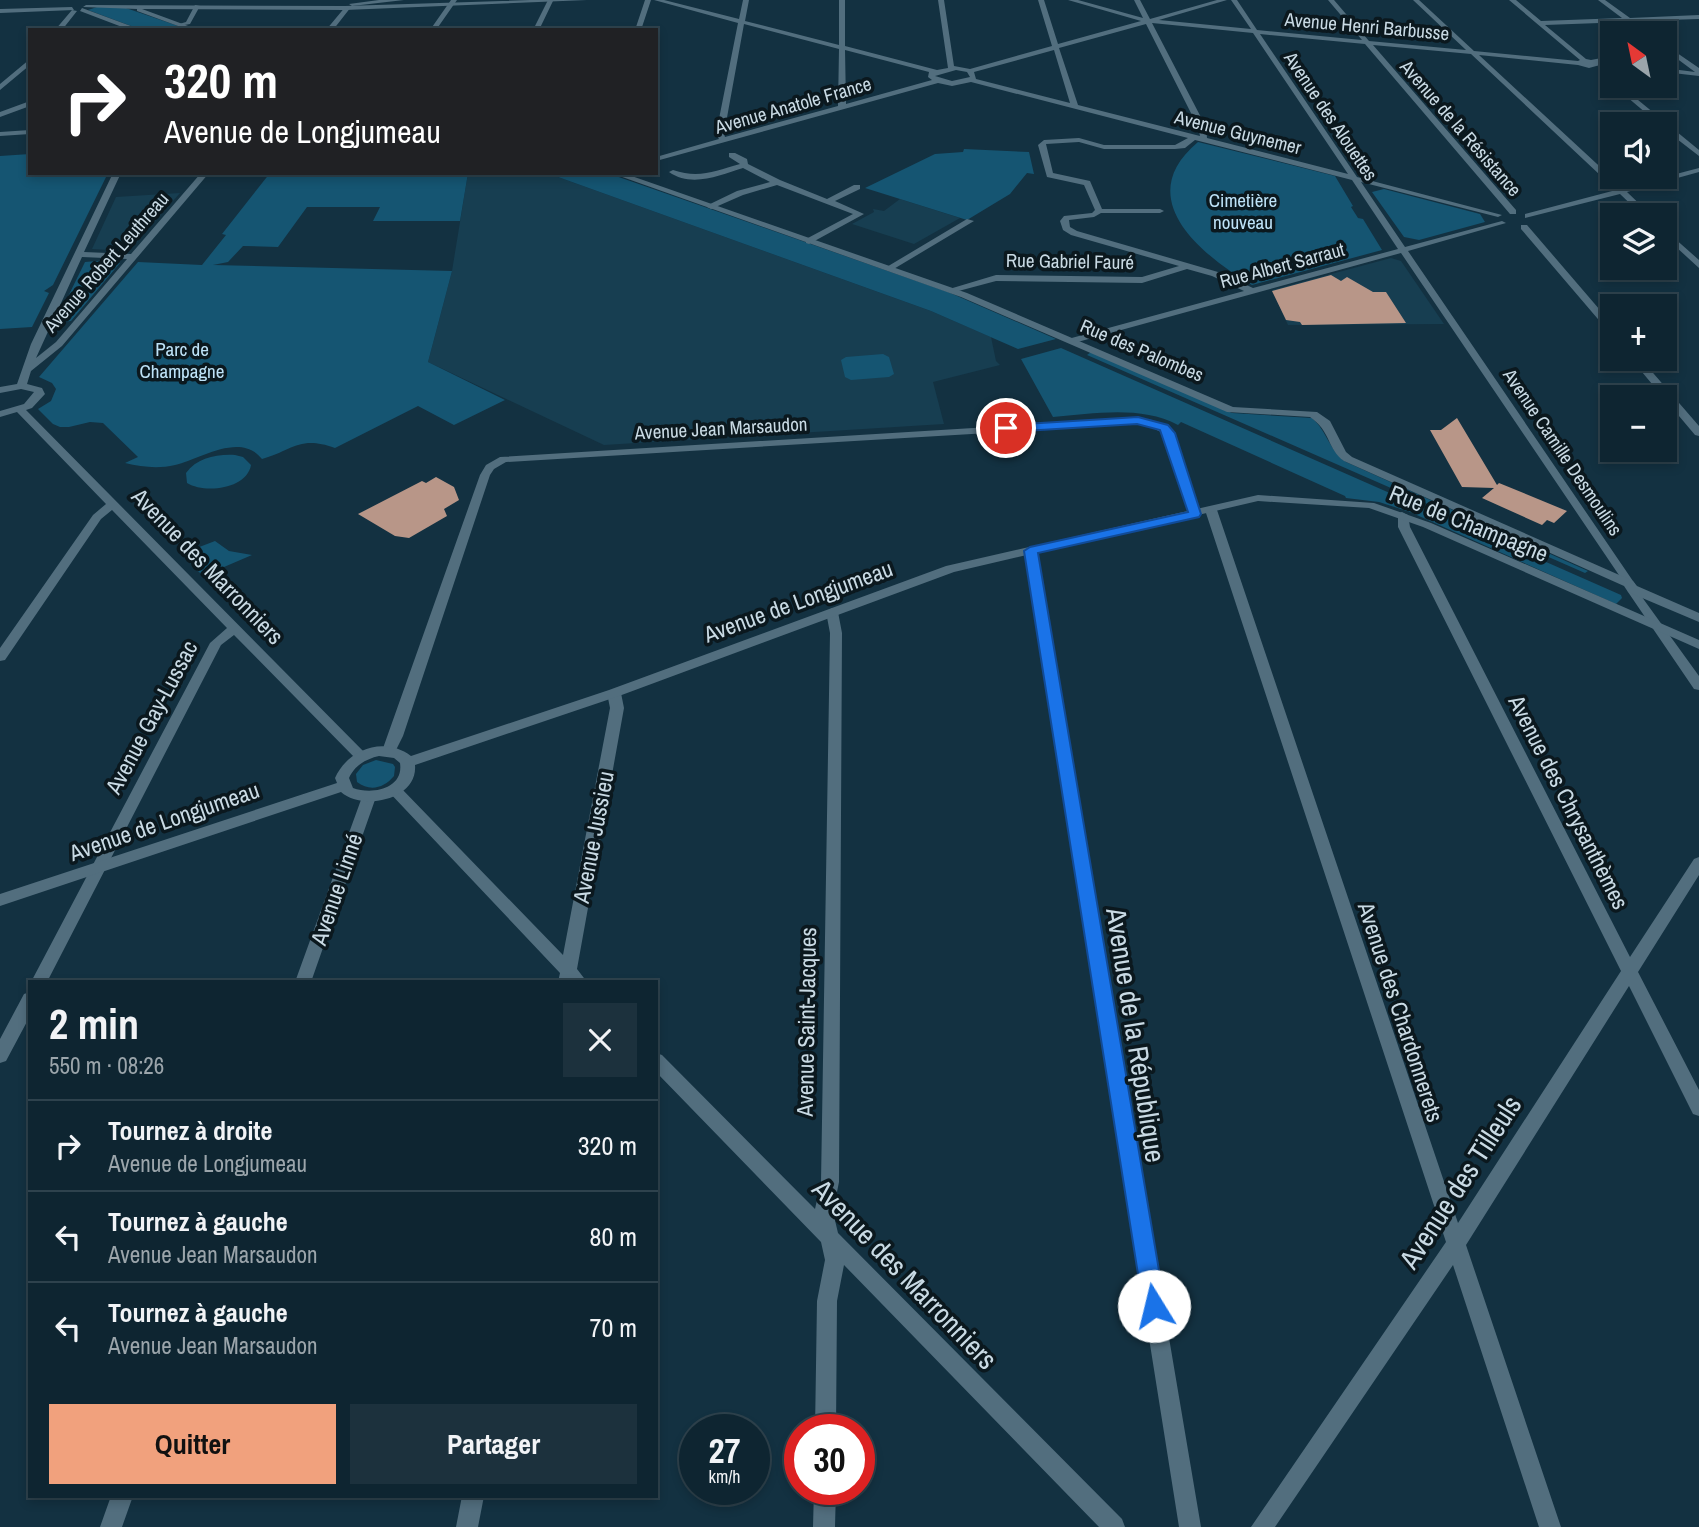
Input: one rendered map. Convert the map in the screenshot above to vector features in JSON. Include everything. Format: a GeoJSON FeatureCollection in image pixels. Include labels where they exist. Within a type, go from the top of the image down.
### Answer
{"type":"FeatureCollection","features":[{"type":"Feature","properties":{"kind":"street"},"geometry":{"type":"LineString","coordinates":[[284,8],[288,0]]}},
{"type":"Feature","properties":{"kind":"street"},"geometry":{"type":"LineString","coordinates":[[0,11],[164,3],[284,8],[401,0]]}},
{"type":"Feature","properties":{"kind":"street"},"geometry":{"type":"LineString","coordinates":[[331,28],[352,4],[584,0]]}},
{"type":"Feature","properties":{"kind":"street"},"geometry":{"type":"LineString","coordinates":[[639,28],[648,0]]}},
{"type":"Feature","properties":{"kind":"street"},"geometry":{"type":"LineString","coordinates":[[656,0],[843,44],[934,71],[951,68],[970,76],[1056,47],[1224,0]]}},
{"type":"Feature","properties":{"kind":"street"},"geometry":{"type":"LineString","coordinates":[[723,141],[720,134],[746,0]]}},
{"type":"Feature","properties":{"kind":"street"},"geometry":{"type":"LineString","coordinates":[[842,0],[842,107]]}},
{"type":"Feature","properties":{"kind":"street"},"geometry":{"type":"LineString","coordinates":[[941,0],[951,68]]}},
{"type":"Feature","properties":{"kind":"street"},"geometry":{"type":"LineString","coordinates":[[1041,0],[1075,107]]}},
{"type":"Feature","properties":{"kind":"street","name":"Avenue Henri Barbusse"},"geometry":{"type":"LineString","coordinates":[[1071,0],[1148,21],[1595,64]]}},
{"type":"Feature","properties":{"kind":"street"},"geometry":{"type":"LineString","coordinates":[[1099,211],[1087,183],[1050,175],[1042,145],[1044,142],[1079,140],[1104,147],[1175,147],[1204,136],[1202,127],[1137,0]]}},
{"type":"Feature","properties":{"kind":"street","name":"Avenue des Alouettes"},"geometry":{"type":"LineString","coordinates":[[1234,0],[1452,321]]}},
{"type":"Feature","properties":{"kind":"street","name":"Avenue de la Résistance"},"geometry":{"type":"LineString","coordinates":[[1331,0],[1513,212]]}},
{"type":"Feature","properties":{"kind":"street"},"geometry":{"type":"LineString","coordinates":[[1416,0],[1635,203]]}},
{"type":"Feature","properties":{"kind":"street"},"geometry":{"type":"LineString","coordinates":[[1512,0],[1581,61]]}},
{"type":"Feature","properties":{"kind":"street"},"geometry":{"type":"LineString","coordinates":[[1601,0],[1629,20]]}},
{"type":"Feature","properties":{"kind":"street"},"geometry":{"type":"LineString","coordinates":[[537,28],[550,1]]}},
{"type":"Feature","properties":{"kind":"street"},"geometry":{"type":"LineString","coordinates":[[181,25],[188,23],[198,3]]}},
{"type":"Feature","properties":{"kind":"street"},"geometry":{"type":"LineString","coordinates":[[434,28],[452,3]]}},
{"type":"Feature","properties":{"kind":"street"},"geometry":{"type":"LineString","coordinates":[[135,5],[137,9],[190,28]]}},
{"type":"Feature","properties":{"kind":"street"},"geometry":{"type":"LineString","coordinates":[[60,28],[79,7]]}},
{"type":"Feature","properties":{"kind":"street"},"geometry":{"type":"LineString","coordinates":[[79,7],[132,28]]}},
{"type":"Feature","properties":{"kind":"street"},"geometry":{"type":"LineString","coordinates":[[1539,23],[1699,18]]}},
{"type":"Feature","properties":{"kind":"street"},"geometry":{"type":"LineString","coordinates":[[1678,56],[1689,55]]}},
{"type":"Feature","properties":{"kind":"street"},"geometry":{"type":"LineString","coordinates":[[1678,56],[1699,72]]}},
{"type":"Feature","properties":{"kind":"street"},"geometry":{"type":"LineString","coordinates":[[1595,64],[1600,62]]}},
{"type":"Feature","properties":{"kind":"street"},"geometry":{"type":"LineString","coordinates":[[0,88],[28,63]]}},
{"type":"Feature","properties":{"kind":"street"},"geometry":{"type":"LineString","coordinates":[[1595,64],[1600,65]]}},
{"type":"Feature","properties":{"kind":"street"},"geometry":{"type":"LineString","coordinates":[[1595,64],[1600,70]]}},
{"type":"Feature","properties":{"kind":"street"},"geometry":{"type":"LineString","coordinates":[[934,71],[931,77],[937,81]]}},
{"type":"Feature","properties":{"kind":"street"},"geometry":{"type":"LineString","coordinates":[[1677,71],[1699,72]]}},
{"type":"Feature","properties":{"kind":"street","name":"Avenue Guynemer"},"geometry":{"type":"LineString","coordinates":[[970,76],[1075,107],[1354,178],[1510,223]]}},
{"type":"Feature","properties":{"kind":"street","name":"Avenue Anatole France"},"geometry":{"type":"LineString","coordinates":[[658,158],[937,81],[958,83],[970,76]]}},
{"type":"Feature","properties":{"kind":"street"},"geometry":{"type":"LineString","coordinates":[[1631,98],[1648,112]]}},
{"type":"Feature","properties":{"kind":"street"},"geometry":{"type":"LineString","coordinates":[[0,115],[28,104]]}},
{"type":"Feature","properties":{"kind":"street"},"geometry":{"type":"LineString","coordinates":[[0,134],[28,132]]}},
{"type":"Feature","properties":{"kind":"street"},"geometry":{"type":"LineString","coordinates":[[1677,136],[1699,154]]}},
{"type":"Feature","properties":{"kind":"street"},"geometry":{"type":"LineString","coordinates":[[732,155],[744,161],[744,165],[777,182],[860,214],[809,241]]}},
{"type":"Feature","properties":{"kind":"street"},"geometry":{"type":"LineString","coordinates":[[673,172],[683,177],[701,177],[744,165]]}},
{"type":"Feature","properties":{"kind":"street"},"geometry":{"type":"LineString","coordinates":[[1528,216],[1699,170]]}},
{"type":"Feature","properties":{"kind":"street"},"geometry":{"type":"LineString","coordinates":[[21,386],[36,344],[116,175]]}},
{"type":"Feature","properties":{"kind":"street","name":"Avenue Robert Leuthreau"},"geometry":{"type":"LineString","coordinates":[[29,369],[59,344],[203,175]]}},
{"type":"Feature","properties":{"kind":"street","name":"Rue des Palombes"},"geometry":{"type":"LineString","coordinates":[[621,175],[951,290],[1231,410],[1312,414],[1326,423],[1341,454],[1348,459],[1699,618]]}},
{"type":"Feature","properties":{"kind":"street"},"geometry":{"type":"LineString","coordinates":[[711,207],[777,182]]}},
{"type":"Feature","properties":{"kind":"street"},"geometry":{"type":"LineString","coordinates":[[829,201],[857,187]]}},
{"type":"Feature","properties":{"kind":"street"},"geometry":{"type":"LineString","coordinates":[[1160,211],[1099,211],[1094,215],[1067,218],[1064,221],[1066,228],[1074,233],[1232,279],[1252,291]]}},
{"type":"Feature","properties":{"kind":"street"},"geometry":{"type":"LineString","coordinates":[[1510,223],[1535,225],[1535,220],[1513,212]]}},
{"type":"Feature","properties":{"kind":"street","name":"Rue Albert Sarraut"},"geometry":{"type":"LineString","coordinates":[[1072,341],[1510,223],[1513,212]]}},
{"type":"Feature","properties":{"kind":"street"},"geometry":{"type":"LineString","coordinates":[[889,268],[970,221]]}},
{"type":"Feature","properties":{"kind":"street"},"geometry":{"type":"LineString","coordinates":[[1510,223],[1600,317]]}},
{"type":"Feature","properties":{"kind":"street"},"geometry":{"type":"LineString","coordinates":[[1677,244],[1699,265]]}},
{"type":"Feature","properties":{"kind":"street"},"geometry":{"type":"LineString","coordinates":[[78,254],[132,257]]}},
{"type":"Feature","properties":{"kind":"street","name":"Rue Gabriel Fauré"},"geometry":{"type":"LineString","coordinates":[[951,290],[996,278],[1142,280],[1179,270],[1187,265]]}},
{"type":"Feature","properties":{"kind":"street","name":"Avenue Camille Desmoulins"},"geometry":{"type":"LineString","coordinates":[[1452,321],[1699,686]]}},
{"type":"Feature","properties":{"kind":"street"},"geometry":{"type":"LineString","coordinates":[[1646,371],[1699,433]]}},
{"type":"Feature","properties":{"kind":"street"},"geometry":{"type":"LineString","coordinates":[[0,390],[21,386],[35,388],[40,394],[34,402],[20,410],[0,414]]}},
{"type":"Feature","properties":{"kind":"street","name":"Avenue des Marronniers"},"geometry":{"type":"LineString","coordinates":[[20,410],[361,756]]}},
{"type":"Feature","properties":{"kind":"street","name":"Avenue Jean Marsaudon"},"geometry":{"type":"LineString","coordinates":[[389,751],[485,475],[490,467],[504,459],[1138,421],[1148,422],[1168,431],[1203,512]]}},
{"type":"Feature","properties":{"kind":"street","name":"Rue de Champagne"},"geometry":{"type":"LineString","coordinates":[[1203,512],[1258,498],[1353,503],[1402,515],[1699,645]]}},
{"type":"Feature","properties":{"kind":"street"},"geometry":{"type":"LineString","coordinates":[[0,657],[97,517],[113,504]]}},
{"type":"Feature","properties":{"kind":"street","name":"Avenue de Longjumeau"},"geometry":{"type":"LineString","coordinates":[[409,762],[614,693],[950,569],[1203,512]]}},
{"type":"Feature","properties":{"kind":"street","name":"Avenue des Chardonnerets"},"geometry":{"type":"LineString","coordinates":[[1203,512],[1550,1527]]}},
{"type":"Feature","properties":{"kind":"street","name":"Avenue des Chrysanthèmes"},"geometry":{"type":"LineString","coordinates":[[1402,515],[1404,527],[1699,1108]]}},
{"type":"Feature","properties":{"kind":"street","name":"Avenue de la République"},"geometry":{"type":"LineString","coordinates":[[1030,551],[1190,1527]]}},
{"type":"Feature","properties":{"kind":"street","name":"Avenue Saint-Jacques"},"geometry":{"type":"LineString","coordinates":[[825,1414],[827,1301],[835,1260],[824,1212],[830,1184],[836,633],[832,612]]}},
{"type":"Feature","properties":{"kind":"street","name":"Avenue Gay-Lussac"},"geometry":{"type":"LineString","coordinates":[[40,980],[216,643],[234,629]]}},
{"type":"Feature","properties":{"kind":"street","name":"Avenue Jussieu"},"geometry":{"type":"LineString","coordinates":[[571,978],[617,708],[614,693]]}},
{"type":"Feature","properties":{"kind":"street"},"geometry":{"type":"LineString","coordinates":[[389,751],[405,757],[409,762],[408,777],[394,790],[369,797],[353,794],[343,786],[345,770],[361,756],[389,751]]}},
{"type":"Feature","properties":{"kind":"street","name":"Avenue de Longjumeau"},"geometry":{"type":"LineString","coordinates":[[0,900],[343,786]]}},
{"type":"Feature","properties":{"kind":"street"},"geometry":{"type":"LineString","coordinates":[[394,790],[571,978]]}},
{"type":"Feature","properties":{"kind":"street","name":"Avenue Linné"},"geometry":{"type":"LineString","coordinates":[[304,980],[369,797]]}},
{"type":"Feature","properties":{"kind":"street","name":"Avenue des Tilleuls"},"geometry":{"type":"LineString","coordinates":[[1262,1527],[1455,1245],[1628,970],[1699,863]]}},
{"type":"Feature","properties":{"kind":"street"},"geometry":{"type":"LineString","coordinates":[[0,1056],[28,1003]]}},
{"type":"Feature","properties":{"kind":"street","name":"Avenue des Marronniers"},"geometry":{"type":"LineString","coordinates":[[658,1062],[1114,1527]]}},
{"type":"Feature","properties":{"kind":"street"},"geometry":{"type":"LineString","coordinates":[[111,1527],[121,1498]]}},
{"type":"Feature","properties":{"kind":"street"},"geometry":{"type":"LineString","coordinates":[[467,1527],[473,1498]]}},
{"type":"Feature","properties":{"kind":"street"},"geometry":{"type":"LineString","coordinates":[[824,1527],[825,1505]]}},
{"type":"Feature","properties":{"kind":"shaded area"},"geometry":{"type":"Polygon","coordinates":[[[468,175],[553,175],[931,311],[991,337],[996,361],[1000,365],[933,382],[944,424],[604,445],[428,362],[452,271],[468,175]]]}},
{"type":"Feature","properties":{"kind":"shaded area"},"geometry":{"type":"Polygon","coordinates":[[[180,193],[129,251],[92,249],[116,197],[180,193]]]}},
{"type":"Feature","properties":{"kind":"shaded area"},"geometry":{"type":"Polygon","coordinates":[[[900,199],[960,218],[914,244],[852,224],[874,212],[873,209],[884,211],[900,199]]]}},
{"type":"Feature","properties":{"kind":"shaded area"},"geometry":{"type":"Polygon","coordinates":[[[1391,258],[1401,261],[1444,324],[1288,325],[1272,290],[1391,258]]]}},
{"type":"Feature","properties":{"kind":"green space"},"geometry":{"type":"Polygon","coordinates":[[[100,6],[123,7],[184,28],[137,28],[88,10],[100,6]]]}},
{"type":"Feature","properties":{"kind":"green space","name":"Cimetière nouveau"},"geometry":{"type":"Polygon","coordinates":[[[1198,142],[1335,176],[1353,206],[1351,207],[1358,218],[1363,219],[1382,250],[1252,285],[1194,241],[1180,223],[1172,204],[1171,184],[1179,163],[1198,142]]]}},
{"type":"Feature","properties":{"kind":"green space"},"geometry":{"type":"Polygon","coordinates":[[[964,149],[1029,152],[1034,174],[1027,173],[1010,194],[967,220],[865,188],[935,154],[963,152],[964,149]]]}},
{"type":"Feature","properties":{"kind":"green space"},"geometry":{"type":"Polygon","coordinates":[[[28,154],[28,175],[107,175],[53,285],[44,291],[49,293],[32,327],[0,329],[0,156],[28,154]]]}},
{"type":"Feature","properties":{"kind":"green space","name":"Parc de Champagne"},"geometry":{"type":"Polygon","coordinates":[[[268,175],[468,175],[460,221],[373,221],[380,207],[307,207],[278,247],[243,246],[228,262],[213,265],[452,271],[428,362],[505,400],[454,425],[418,406],[335,448],[323,444],[304,444],[262,459],[253,451],[231,447],[162,467],[125,463],[138,457],[103,423],[90,422],[69,427],[53,424],[38,409],[51,401],[56,389],[52,383],[39,377],[138,262],[202,265],[226,235],[222,234],[268,175]]]}},
{"type":"Feature","properties":{"kind":"green space"},"geometry":{"type":"Polygon","coordinates":[[[553,175],[613,175],[948,292],[1056,339],[1018,349],[931,311],[553,175]]]}},
{"type":"Feature","properties":{"kind":"green space"},"geometry":{"type":"Polygon","coordinates":[[[1384,189],[1480,214],[1485,222],[1419,240],[1404,237],[1372,192],[1384,189]]]}},
{"type":"Feature","properties":{"kind":"green space"},"geometry":{"type":"Polygon","coordinates":[[[108,260],[120,263],[71,321],[55,323],[85,262],[108,260]]]}},
{"type":"Feature","properties":{"kind":"green space"},"geometry":{"type":"Polygon","coordinates":[[[1061,348],[1621,595],[1622,598],[1616,604],[1410,512],[1379,502],[1346,498],[1181,422],[1178,425],[1148,415],[1116,412],[1053,417],[1021,359],[1061,348]]]}},
{"type":"Feature","properties":{"kind":"green space"},"geometry":{"type":"Polygon","coordinates":[[[1091,352],[1232,413],[1312,418],[1346,462],[1588,571],[1585,573],[1087,355],[1091,352]]]}},
{"type":"Feature","properties":{"kind":"green space"},"geometry":{"type":"Polygon","coordinates":[[[883,354],[889,357],[894,374],[889,377],[851,380],[845,377],[841,360],[846,357],[883,354]]]}},
{"type":"Feature","properties":{"kind":"green space"},"geometry":{"type":"Polygon","coordinates":[[[235,455],[243,457],[251,465],[248,473],[234,484],[204,488],[187,483],[186,473],[201,460],[235,455]]]}},
{"type":"Feature","properties":{"kind":"green space"},"geometry":{"type":"Polygon","coordinates":[[[215,541],[229,551],[252,555],[203,576],[181,554],[215,541]]]}},
{"type":"Feature","properties":{"kind":"green space"},"geometry":{"type":"Polygon","coordinates":[[[376,760],[393,764],[394,776],[386,783],[372,788],[357,782],[356,774],[363,765],[376,760]]]}},
{"type":"Feature","properties":{"kind":"building"},"geometry":{"type":"Polygon","coordinates":[[[1331,275],[1341,281],[1347,277],[1373,292],[1386,292],[1406,323],[1302,325],[1300,322],[1286,320],[1272,291],[1331,275]]]}},
{"type":"Feature","properties":{"kind":"building"},"geometry":{"type":"Polygon","coordinates":[[[1457,418],[1497,485],[1499,483],[1567,511],[1554,523],[1547,520],[1542,525],[1482,498],[1494,488],[1462,487],[1430,430],[1441,430],[1457,418]]]}},
{"type":"Feature","properties":{"kind":"building"},"geometry":{"type":"Polygon","coordinates":[[[436,477],[454,487],[459,500],[444,509],[447,516],[409,538],[395,536],[358,514],[422,481],[426,483],[436,477]]]}},
{"type":"Feature","properties":{"kind":"route"},"geometry":{"type":"LineString","coordinates":[[1006,428],[1138,421],[1164,428],[1169,433],[1195,514],[1030,551],[1154,1306]]}}]}
